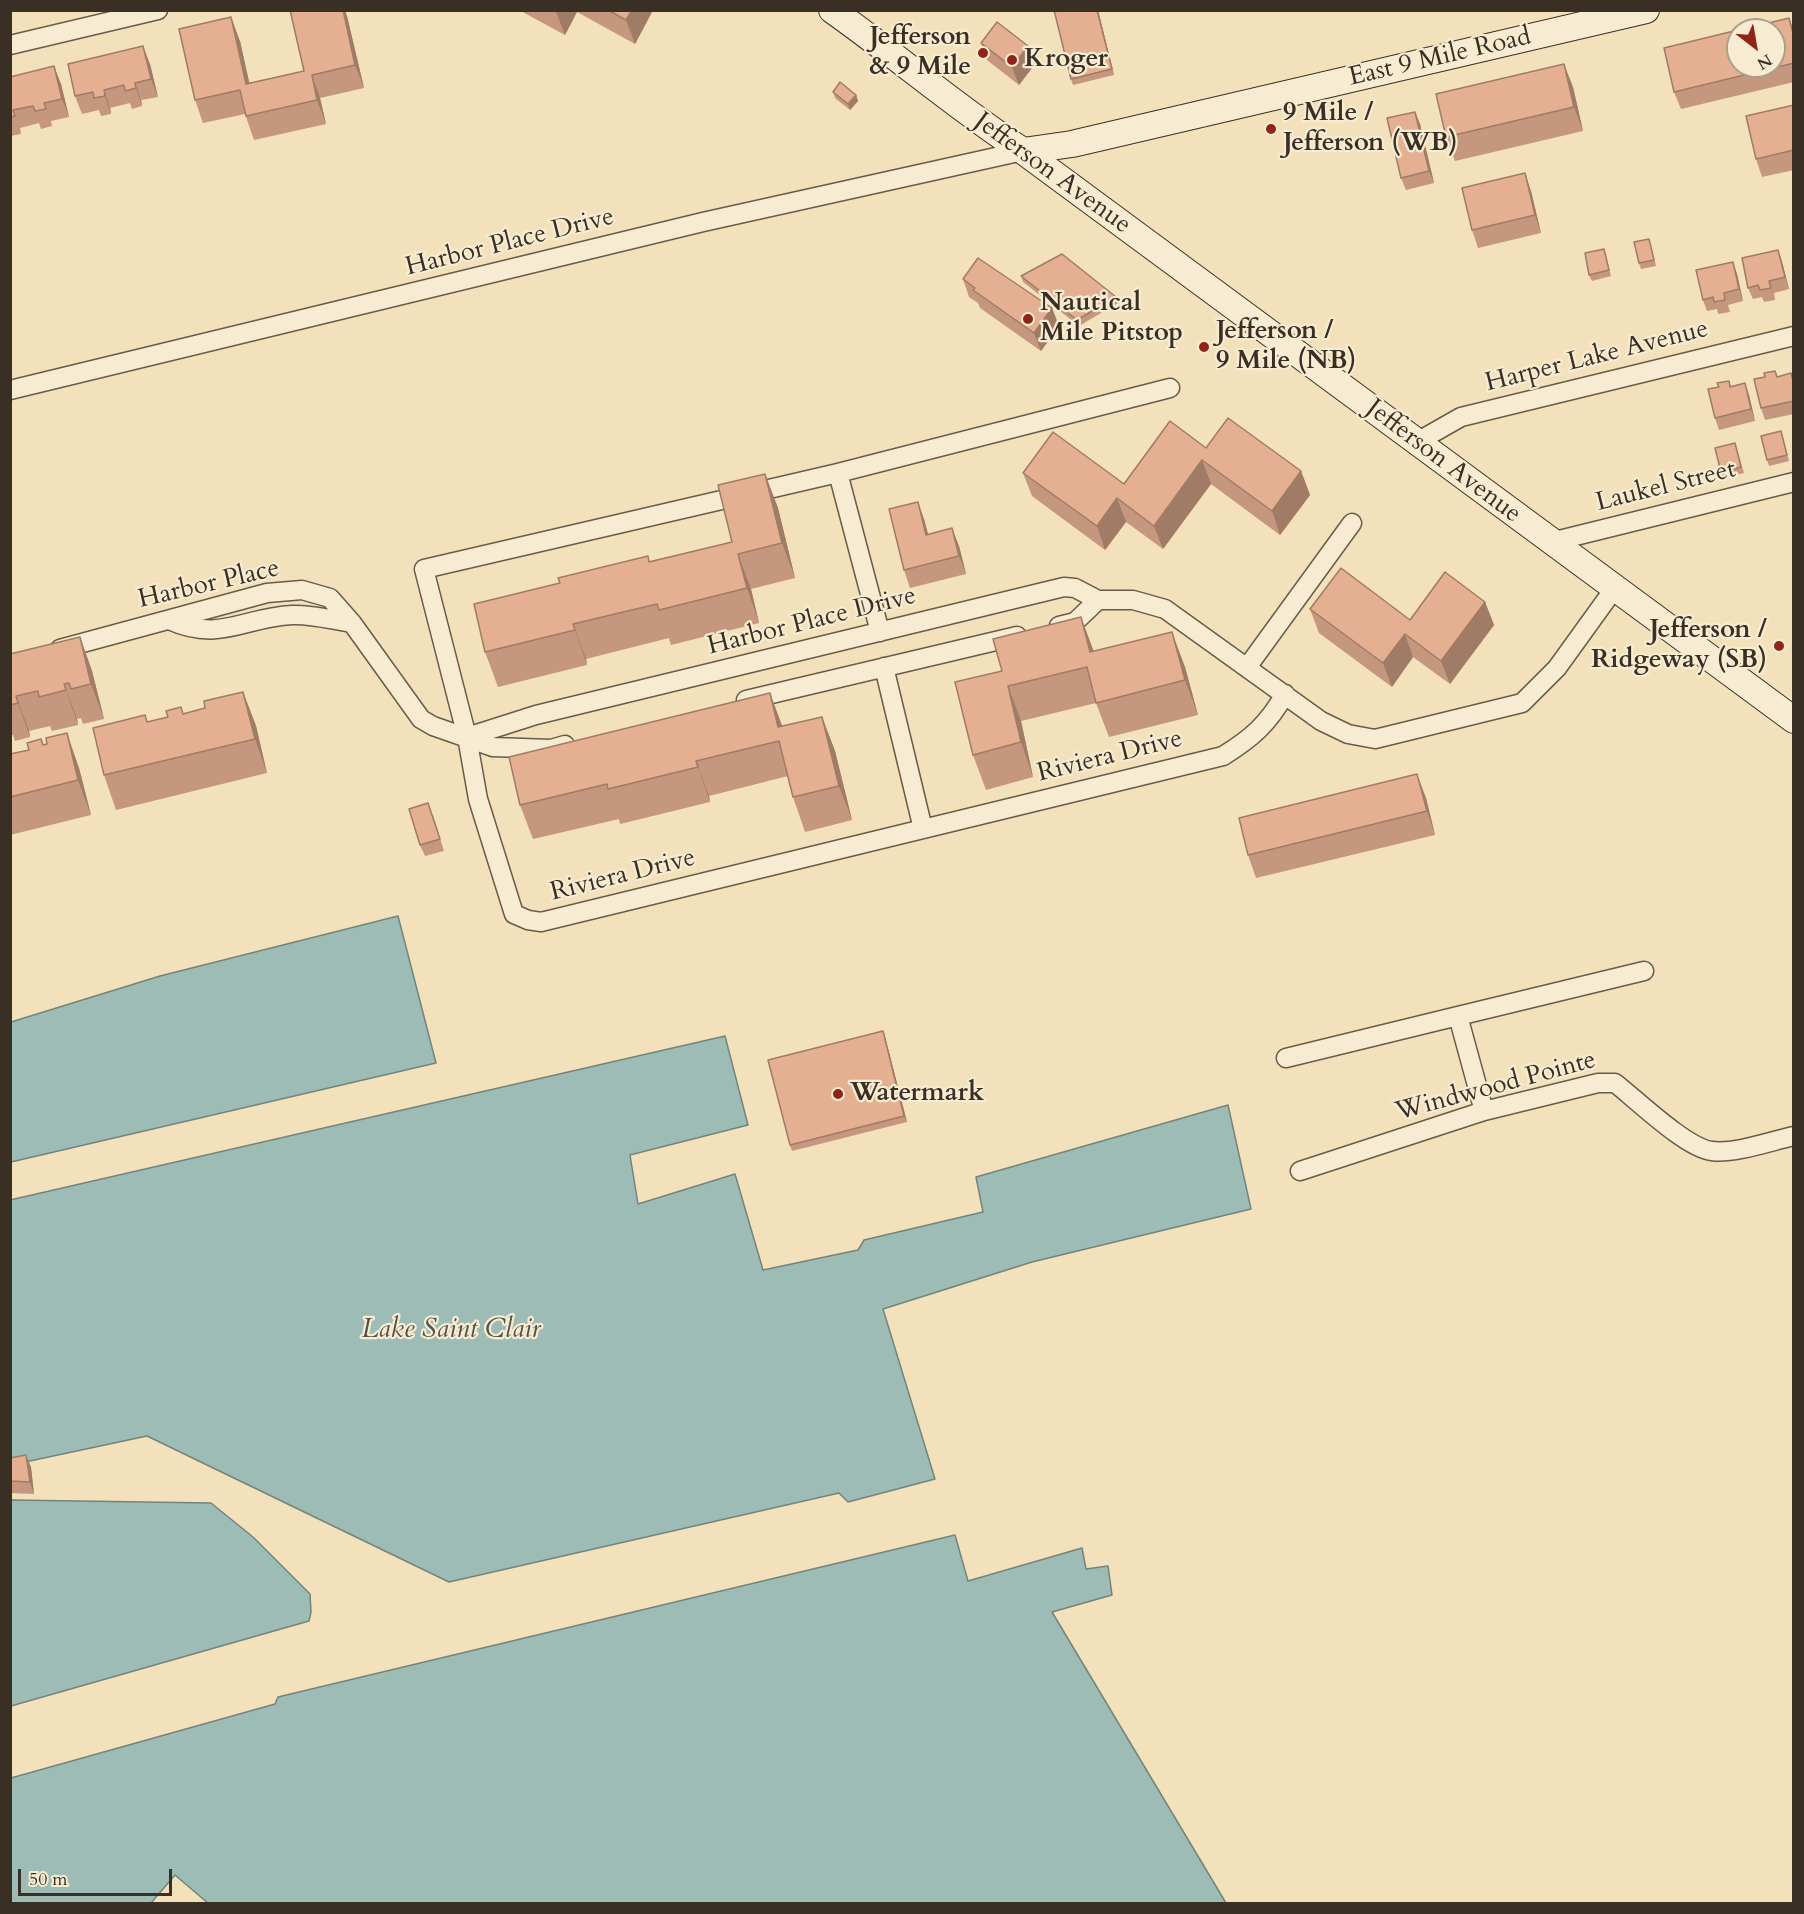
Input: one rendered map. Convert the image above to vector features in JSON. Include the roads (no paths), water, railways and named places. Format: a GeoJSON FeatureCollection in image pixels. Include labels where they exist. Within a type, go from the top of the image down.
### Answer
{"type":"FeatureCollection","features":[{"type":"Feature","properties":{"kind":"main road","name":"Jefferson Avenue"},"geometry":{"type":"LineString","coordinates":[[832,10],[894,54],[987,128],[1023,152],[1794,720]]}},
{"type":"Feature","properties":{"kind":"main road","name":"East 9 Mile Road"},"geometry":{"type":"LineString","coordinates":[[1023,152],[1081,142],[1646,10]]}},
{"type":"Feature","properties":{"kind":"street"},"geometry":{"type":"LineString","coordinates":[[10,45],[158,10]]}},
{"type":"Feature","properties":{"kind":"street","name":"Harbor Place Drive"},"geometry":{"type":"LineString","coordinates":[[10,390],[703,222],[1023,152]]}},
{"type":"Feature","properties":{"kind":"street","name":"Harper Lake Avenue"},"geometry":{"type":"LineString","coordinates":[[1417,442],[1461,417],[1794,336]]}},
{"type":"Feature","properties":{"kind":"street","name":"Riviera Drive"},"geometry":{"type":"LineString","coordinates":[[1170,388],[838,473],[424,569],[467,737],[478,799],[514,914],[528,921],[541,922],[1222,756],[1245,742],[1270,719],[1285,694]]}},
{"type":"Feature","properties":{"kind":"street"},"geometry":{"type":"LineString","coordinates":[[838,473],[880,632]]}},
{"type":"Feature","properties":{"kind":"street","name":"Laukel Street"},"geometry":{"type":"LineString","coordinates":[[1551,542],[1794,482]]}},
{"type":"Feature","properties":{"kind":"street"},"geometry":{"type":"LineString","coordinates":[[1248,666],[1352,523]]}},
{"type":"Feature","properties":{"kind":"street"},"geometry":{"type":"LineString","coordinates":[[169,620],[197,602],[241,589],[279,582],[302,590]]}},
{"type":"Feature","properties":{"kind":"street","name":"Harbor Place Drive"},"geometry":{"type":"LineString","coordinates":[[467,737],[536,715],[1064,587],[1075,588],[1098,600]]}},
{"type":"Feature","properties":{"kind":"street"},"geometry":{"type":"LineString","coordinates":[[723,706],[1075,622],[1087,614],[1098,600],[1133,600],[1165,609],[1330,725],[1348,734],[1375,738],[1522,703],[1557,668],[1614,588]]}},
{"type":"Feature","properties":{"kind":"street","name":"Harbor Place"},"geometry":{"type":"LineString","coordinates":[[45,653],[231,602],[284,590],[302,590],[330,598],[352,623],[421,719],[433,726],[467,737]]}},
{"type":"Feature","properties":{"kind":"street"},"geometry":{"type":"LineString","coordinates":[[231,602],[237,626]]}},
{"type":"Feature","properties":{"kind":"street"},"geometry":{"type":"LineString","coordinates":[[169,620],[182,626],[210,631],[292,615],[352,623]]}},
{"type":"Feature","properties":{"kind":"street"},"geometry":{"type":"LineString","coordinates":[[884,666],[923,829]]}},
{"type":"Feature","properties":{"kind":"street"},"geometry":{"type":"LineString","coordinates":[[467,737],[492,747],[510,749],[551,749],[585,740]]}},
{"type":"Feature","properties":{"kind":"street"},"geometry":{"type":"LineString","coordinates":[[1286,1058],[1644,971]]}},
{"type":"Feature","properties":{"kind":"street"},"geometry":{"type":"LineString","coordinates":[[1458,1016],[1484,1111]]}},
{"type":"Feature","properties":{"kind":"street","name":"Windwood Pointe"},"geometry":{"type":"LineString","coordinates":[[1299,1171],[1484,1111],[1598,1083],[1615,1083],[1674,1133],[1711,1151],[1750,1146],[1794,1136]]}},
{"type":"Feature","properties":{"kind":"water"},"geometry":{"type":"Polygon","coordinates":[[[398,916],[436,1063],[11,1162],[11,1022],[160,976],[398,916]]]}},
{"type":"Feature","properties":{"kind":"water","name":"Lake Saint Clair"},"geometry":{"type":"Polygon","coordinates":[[[725,1036],[748,1125],[630,1155],[638,1204],[735,1174],[763,1270],[858,1250],[864,1240],[983,1212],[976,1177],[1228,1105],[1251,1209],[1032,1262],[883,1309],[935,1479],[848,1502],[839,1493],[449,1582],[147,1436],[11,1465],[10,1200],[725,1036]]]}},
{"type":"Feature","properties":{"kind":"water"},"geometry":{"type":"Polygon","coordinates":[[[11,1500],[211,1503],[253,1537],[310,1594],[309,1621],[11,1706],[11,1500]]]}},
{"type":"Feature","properties":{"kind":"water"},"geometry":{"type":"Polygon","coordinates":[[[955,1535],[968,1581],[1082,1548],[1086,1569],[1108,1566],[1112,1595],[1052,1612],[1226,1903],[209,1904],[175,1875],[151,1903],[11,1903],[11,1778],[275,1704],[278,1697],[955,1535]]]}},
{"type":"Feature","properties":{"kind":"place","name":"Jefferson & 9 Mile"},"geometry":{"type":"Point","coordinates":[983,53]}},
{"type":"Feature","properties":{"kind":"place","name":"Kroger"},"geometry":{"type":"Point","coordinates":[1012,60]}},
{"type":"Feature","properties":{"kind":"place","name":"9 Mile / Jefferson (WB)"},"geometry":{"type":"Point","coordinates":[1271,129]}},
{"type":"Feature","properties":{"kind":"place","name":"Nautical Mile Pitstop"},"geometry":{"type":"Point","coordinates":[1028,319]}},
{"type":"Feature","properties":{"kind":"place","name":"Jefferson / 9 Mile (NB)"},"geometry":{"type":"Point","coordinates":[1204,347]}},
{"type":"Feature","properties":{"kind":"place","name":"Jefferson / Ridgeway (SB)"},"geometry":{"type":"Point","coordinates":[1779,646]}},
{"type":"Feature","properties":{"kind":"place","name":"Watermark"},"geometry":{"type":"Point","coordinates":[838,1094]}}]}
